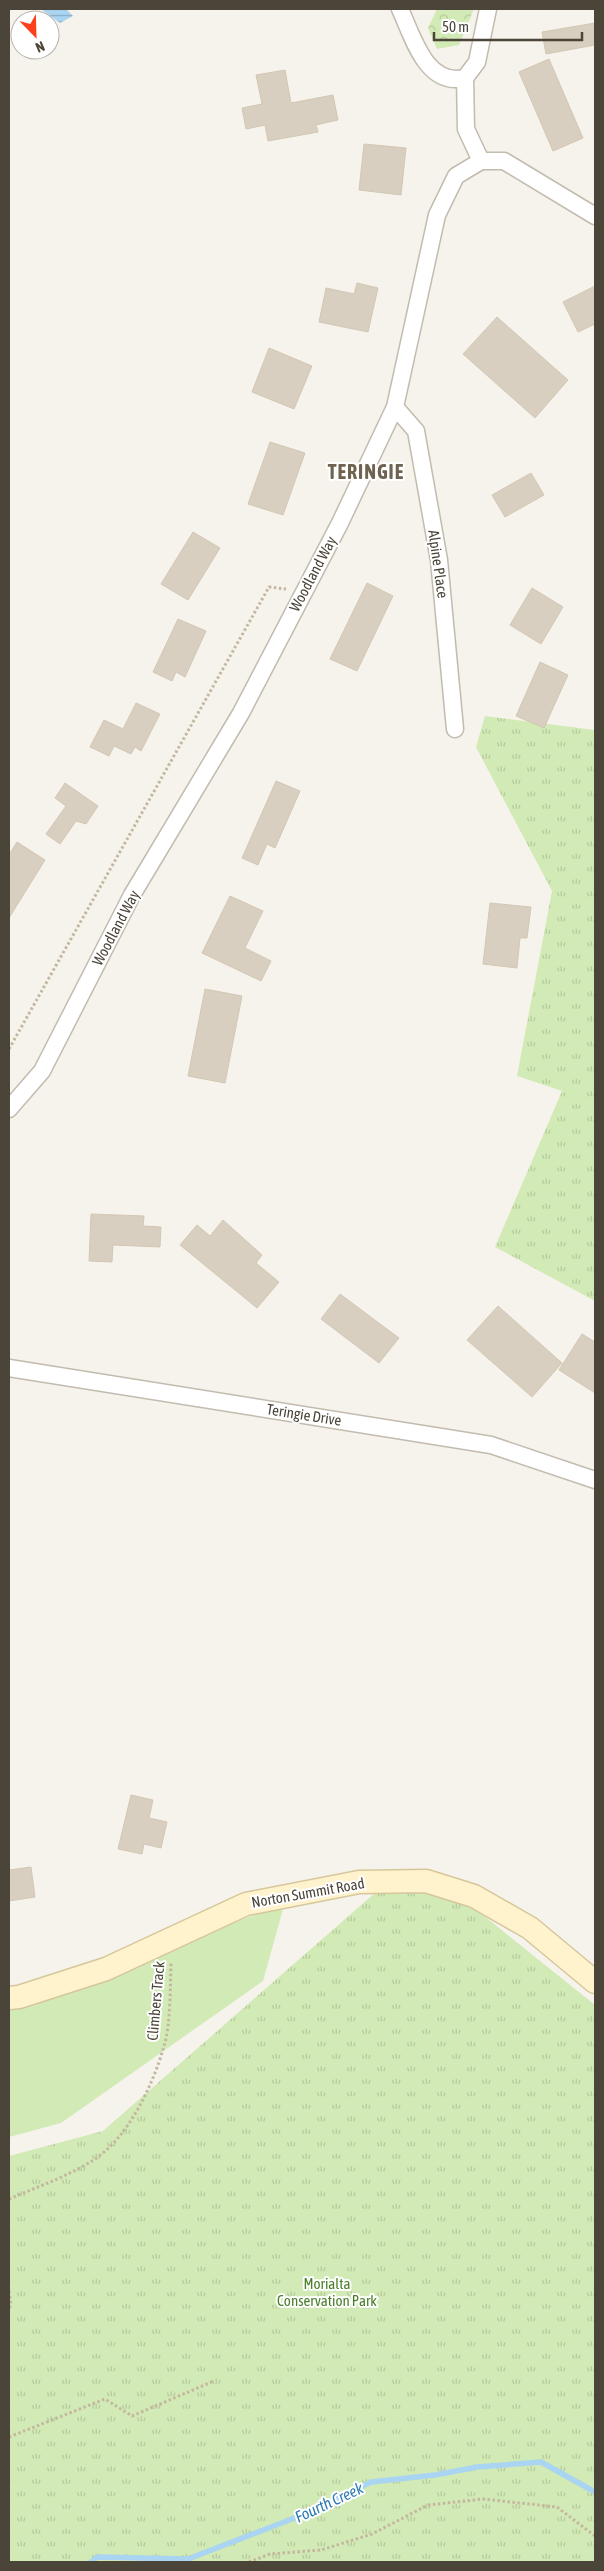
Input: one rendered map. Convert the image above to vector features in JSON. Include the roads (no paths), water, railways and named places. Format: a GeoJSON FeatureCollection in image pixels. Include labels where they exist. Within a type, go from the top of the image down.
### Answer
{"type":"FeatureCollection","features":[{"type":"Feature","properties":{"kind":"main road","name":"Norton Summit Road"},"geometry":{"type":"LineString","coordinates":[[9,1998],[19,1997],[106,1969],[246,1904],[359,1882],[426,1881],[474,1896],[530,1928],[595,1982]]}},
{"type":"Feature","properties":{"kind":"street"},"geometry":{"type":"LineString","coordinates":[[400,9],[418,50],[436,74],[452,81],[465,78]]}},
{"type":"Feature","properties":{"kind":"street"},"geometry":{"type":"LineString","coordinates":[[488,9],[476,62],[465,78],[466,129],[481,161],[504,162],[595,216]]}},
{"type":"Feature","properties":{"kind":"street","name":"Woodland Way"},"geometry":{"type":"LineString","coordinates":[[9,1109],[42,1072],[132,895],[241,713],[340,524],[395,407],[437,214],[456,176],[481,161]]}},
{"type":"Feature","properties":{"kind":"street","name":"Alpine Place"},"geometry":{"type":"LineString","coordinates":[[395,407],[416,432],[439,560],[455,729]]}},
{"type":"Feature","properties":{"kind":"street","name":"Teringie Drive"},"geometry":{"type":"LineString","coordinates":[[9,1368],[491,1445],[595,1480]]}},
{"type":"Feature","properties":{"kind":"water"},"geometry":{"type":"Polygon","coordinates":[[[41,9],[66,9],[73,16],[60,23],[60,10],[41,9]]]}},
{"type":"Feature","properties":{"kind":"waterway","name":"Fourth Creek"},"geometry":{"type":"LineString","coordinates":[[91,2562],[97,2557],[188,2559],[310,2512],[371,2482],[435,2475],[477,2467],[541,2462],[595,2492]]}},
{"type":"Feature","properties":{"kind":"district","name":"TERINGIE"},"geometry":{"type":"Point","coordinates":[366,472]}},
{"type":"Feature","properties":{"kind":"park label","name":"Morialta Conservation Park"},"geometry":{"type":"Point","coordinates":[327,2292]}}]}
